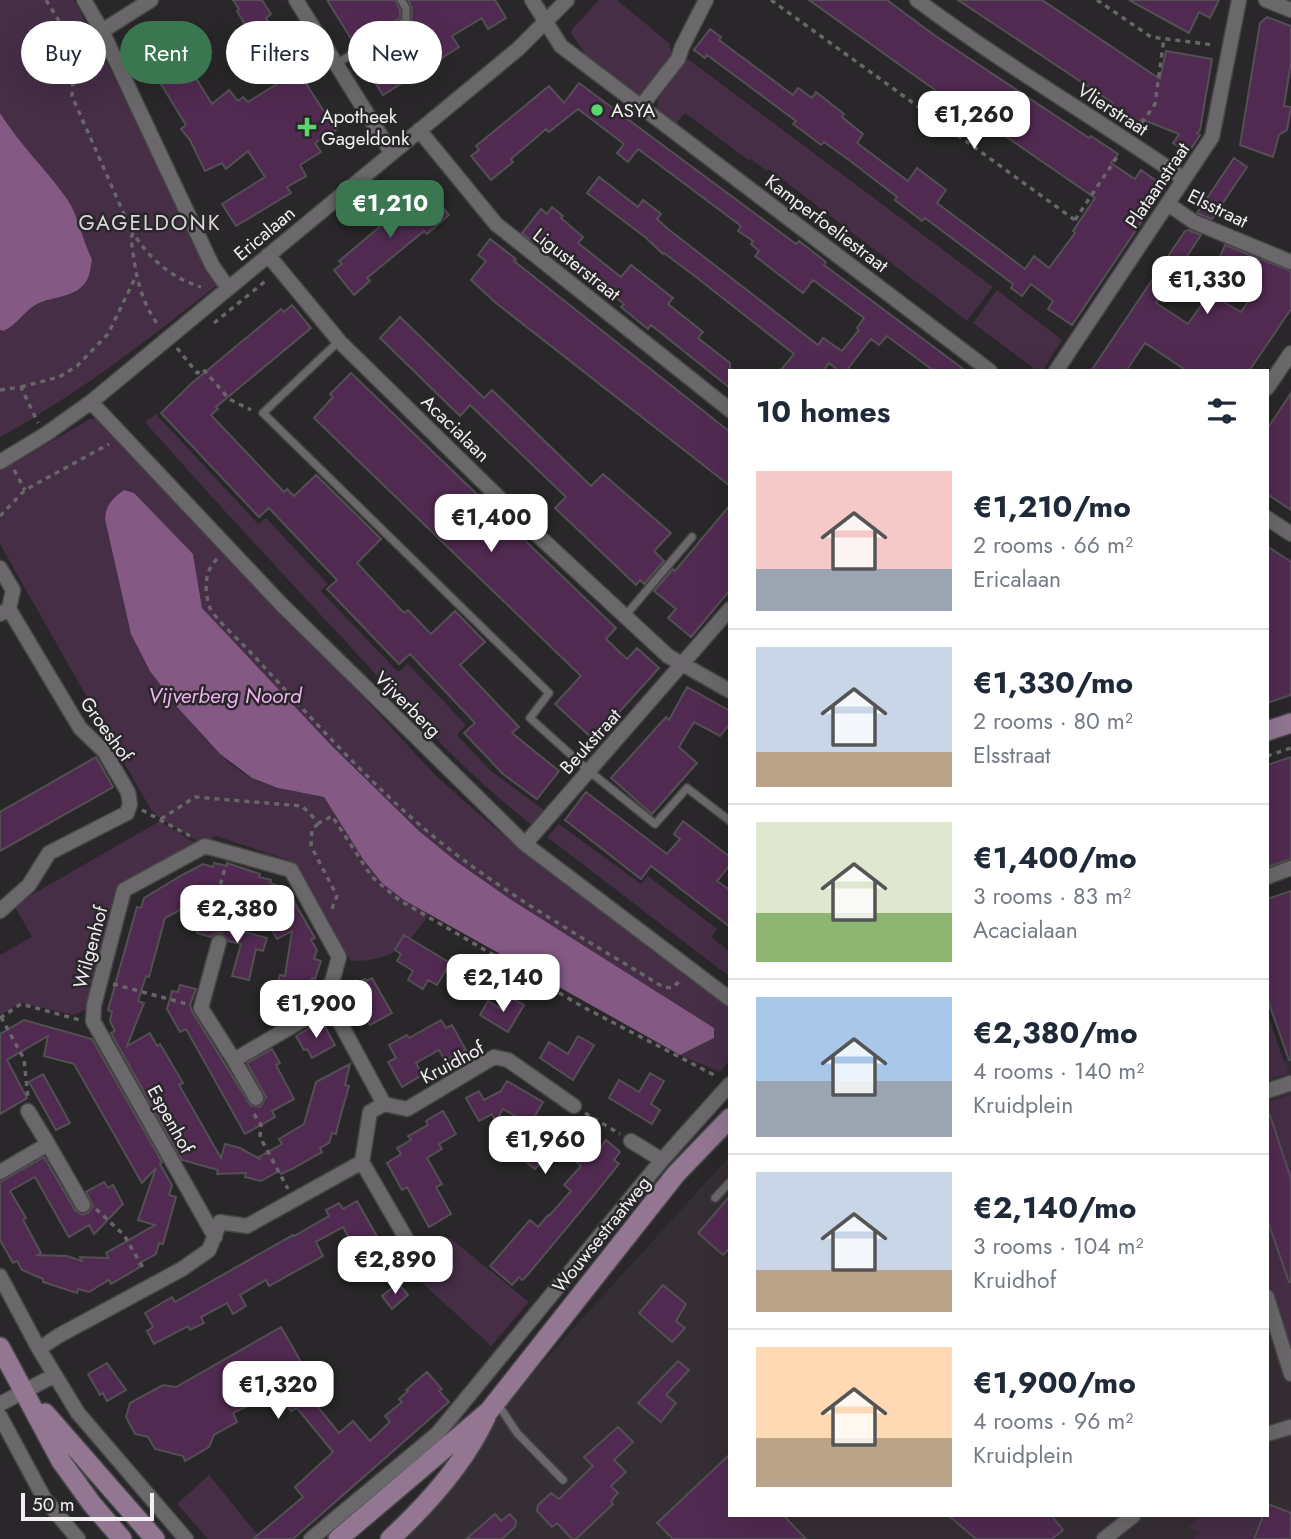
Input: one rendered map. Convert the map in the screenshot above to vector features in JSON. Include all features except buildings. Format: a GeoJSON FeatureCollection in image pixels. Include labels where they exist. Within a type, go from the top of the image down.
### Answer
{"type":"FeatureCollection","features":[{"type":"Feature","properties":{"kind":"main road"},"geometry":{"type":"LineString","coordinates":[[1269,730],[1291,723]]}},
{"type":"Feature","properties":{"kind":"main road","name":"Wouwsestraatweg"},"geometry":{"type":"LineString","coordinates":[[390,1539],[412,1519],[449,1475],[474,1443],[493,1406],[676,1174],[728,1120]]}},
{"type":"Feature","properties":{"kind":"main road"},"geometry":{"type":"LineString","coordinates":[[0,1347],[61,1461],[122,1539]]}},
{"type":"Feature","properties":{"kind":"main road"},"geometry":{"type":"LineString","coordinates":[[25,1392],[155,1539]]}},
{"type":"Feature","properties":{"kind":"main road","name":"Wouwsestraatweg"},"geometry":{"type":"LineString","coordinates":[[338,1539],[493,1406]]}},
{"type":"Feature","properties":{"kind":"street"},"geometry":{"type":"LineString","coordinates":[[83,0],[96,21]]}},
{"type":"Feature","properties":{"kind":"street"},"geometry":{"type":"LineString","coordinates":[[106,28],[151,0]]}},
{"type":"Feature","properties":{"kind":"street"},"geometry":{"type":"LineString","coordinates":[[296,0],[391,152]]}},
{"type":"Feature","properties":{"kind":"street","name":"Kamperfoeliestraat"},"geometry":{"type":"LineString","coordinates":[[532,0],[561,46],[987,369]]}},
{"type":"Feature","properties":{"kind":"street","name":"Ericalaan"},"geometry":{"type":"LineString","coordinates":[[4,460],[92,402],[546,23],[567,0]]}},
{"type":"Feature","properties":{"kind":"street"},"geometry":{"type":"LineString","coordinates":[[642,105],[678,59],[706,0]]}},
{"type":"Feature","properties":{"kind":"street","name":"Vlierstraat"},"geometry":{"type":"LineString","coordinates":[[917,0],[963,34],[1184,179]]}},
{"type":"Feature","properties":{"kind":"street","name":"Plataanstraat"},"geometry":{"type":"LineString","coordinates":[[1057,369],[1212,137],[1239,0]]}},
{"type":"Feature","properties":{"kind":"street"},"geometry":{"type":"LineString","coordinates":[[1266,0],[1291,10]]}},
{"type":"Feature","properties":{"kind":"street"},"geometry":{"type":"LineString","coordinates":[[106,40],[212,265],[228,288]]}},
{"type":"Feature","properties":{"kind":"street","name":"Ligusterstraat"},"geometry":{"type":"LineString","coordinates":[[419,130],[496,224],[728,408]]}},
{"type":"Feature","properties":{"kind":"street","name":"Elsstraat"},"geometry":{"type":"LineString","coordinates":[[1168,204],[1194,222],[1291,262]]}},
{"type":"Feature","properties":{"kind":"street","name":"Acacialaan"},"geometry":{"type":"LineString","coordinates":[[268,255],[339,341],[531,529],[668,656],[728,690]]}},
{"type":"Feature","properties":{"kind":"street"},"geometry":{"type":"LineString","coordinates":[[1269,385],[1291,353]]}},
{"type":"Feature","properties":{"kind":"street","name":"Vijverberg"},"geometry":{"type":"LineString","coordinates":[[92,402],[291,614],[525,844],[728,997]]}},
{"type":"Feature","properties":{"kind":"street"},"geometry":{"type":"LineString","coordinates":[[1269,519],[1291,534]]}},
{"type":"Feature","properties":{"kind":"street"},"geometry":{"type":"LineString","coordinates":[[0,568],[13,590],[5,611]]}},
{"type":"Feature","properties":{"kind":"street","name":"Groeshof"},"geometry":{"type":"LineString","coordinates":[[5,611],[80,728],[104,751],[128,792],[130,804]]}},
{"type":"Feature","properties":{"kind":"street","name":"Beukstraat"},"geometry":{"type":"LineString","coordinates":[[525,844],[728,611]]}},
{"type":"Feature","properties":{"kind":"street"},"geometry":{"type":"LineString","coordinates":[[0,911],[29,885],[49,853],[127,813],[130,804]]}},
{"type":"Feature","properties":{"kind":"street"},"geometry":{"type":"LineString","coordinates":[[205,846],[291,870],[339,957],[330,989],[330,1004],[384,1104],[370,1112],[362,1162],[418,1259]]}},
{"type":"Feature","properties":{"kind":"street","name":"Wilgenhof"},"geometry":{"type":"LineString","coordinates":[[93,1021],[124,890],[205,846]]}},
{"type":"Feature","properties":{"kind":"street"},"geometry":{"type":"LineString","coordinates":[[1269,876],[1291,868]]}},
{"type":"Feature","properties":{"kind":"street"},"geometry":{"type":"LineString","coordinates":[[219,942],[201,1007],[256,1098]]}},
{"type":"Feature","properties":{"kind":"street"},"geometry":{"type":"LineString","coordinates":[[234,1060],[330,1004]]}},
{"type":"Feature","properties":{"kind":"street","name":"Espenhof"},"geometry":{"type":"LineString","coordinates":[[93,1021],[215,1237]]}},
{"type":"Feature","properties":{"kind":"street","name":"Kruidhof"},"geometry":{"type":"LineString","coordinates":[[384,1104],[407,1109],[494,1057],[508,1060],[574,1106]]}},
{"type":"Feature","properties":{"kind":"street","name":"Wouwsestraatweg"},"geometry":{"type":"LineString","coordinates":[[310,1539],[438,1433],[662,1160],[724,1080]]}},
{"type":"Feature","properties":{"kind":"street"},"geometry":{"type":"LineString","coordinates":[[1269,1090],[1291,1083]]}},
{"type":"Feature","properties":{"kind":"street"},"geometry":{"type":"LineString","coordinates":[[28,1111],[83,1205]]}},
{"type":"Feature","properties":{"kind":"street"},"geometry":{"type":"LineString","coordinates":[[631,1141],[662,1160]]}},
{"type":"Feature","properties":{"kind":"street"},"geometry":{"type":"LineString","coordinates":[[0,1172],[48,1144]]}},
{"type":"Feature","properties":{"kind":"street"},"geometry":{"type":"LineString","coordinates":[[39,1349],[209,1250],[220,1222],[247,1226],[362,1162]]}},
{"type":"Feature","properties":{"kind":"street"},"geometry":{"type":"LineString","coordinates":[[0,1276],[39,1349],[78,1413],[186,1539]]}},
{"type":"Feature","properties":{"kind":"street"},"geometry":{"type":"LineString","coordinates":[[1269,1303],[1291,1374]]}},
{"type":"Feature","properties":{"kind":"street"},"geometry":{"type":"LineString","coordinates":[[0,1404],[55,1375]]}},
{"type":"Feature","properties":{"kind":"street"},"geometry":{"type":"LineString","coordinates":[[476,1387],[493,1406]]}},
{"type":"Feature","properties":{"kind":"street"},"geometry":{"type":"LineString","coordinates":[[0,1416],[44,1498],[78,1539]]}},
{"type":"Feature","properties":{"kind":"street"},"geometry":{"type":"LineString","coordinates":[[1269,1433],[1291,1427]]}},
{"type":"Feature","properties":{"kind":"street"},"geometry":{"type":"LineString","coordinates":[[1104,1539],[1132,1517]]}},
{"type":"Feature","properties":{"kind":"lane"},"geometry":{"type":"LineString","coordinates":[[335,64],[406,21],[406,8],[401,0]]}},
{"type":"Feature","properties":{"kind":"lane"},"geometry":{"type":"LineString","coordinates":[[339,341],[262,413],[549,693],[530,718],[589,771],[655,824],[687,788],[728,819]]}},
{"type":"Feature","properties":{"kind":"lane"},"geometry":{"type":"LineString","coordinates":[[625,616],[692,537]]}},
{"type":"Feature","properties":{"kind":"lane"},"geometry":{"type":"LineString","coordinates":[[715,1198],[728,1184]]}},
{"type":"Feature","properties":{"kind":"lane"},"geometry":{"type":"LineString","coordinates":[[493,1406],[564,1480]]}},
{"type":"Feature","properties":{"kind":"path"},"geometry":{"type":"LineString","coordinates":[[46,0],[75,47],[72,96],[133,233],[144,250],[159,265],[181,279],[201,286]]}},
{"type":"Feature","properties":{"kind":"path"},"geometry":{"type":"LineString","coordinates":[[771,0],[1079,223]]}},
{"type":"Feature","properties":{"kind":"path"},"geometry":{"type":"LineString","coordinates":[[1097,0],[1152,37],[1230,47]]}},
{"type":"Feature","properties":{"kind":"path"},"geometry":{"type":"LineString","coordinates":[[133,233],[131,238],[144,305],[197,373],[203,369],[229,399],[247,409],[262,413]]}},
{"type":"Feature","properties":{"kind":"path"},"geometry":{"type":"LineString","coordinates":[[0,390],[59,377],[77,366],[108,334],[137,275]]}},
{"type":"Feature","properties":{"kind":"path"},"geometry":{"type":"LineString","coordinates":[[22,387],[31,410],[46,434]]}},
{"type":"Feature","properties":{"kind":"path"},"geometry":{"type":"LineString","coordinates":[[0,516],[25,490],[105,447],[121,433]]}},
{"type":"Feature","properties":{"kind":"path"},"geometry":{"type":"LineString","coordinates":[[4,460],[25,490]]}},
{"type":"Feature","properties":{"kind":"path"},"geometry":{"type":"LineString","coordinates":[[223,554],[208,568],[206,577],[210,609],[335,743],[422,827],[512,893],[663,987],[672,988],[680,982]]}},
{"type":"Feature","properties":{"kind":"path"},"geometry":{"type":"LineString","coordinates":[[1269,755],[1291,748]]}},
{"type":"Feature","properties":{"kind":"path"},"geometry":{"type":"LineString","coordinates":[[162,819],[195,797],[302,806],[319,823]]}},
{"type":"Feature","properties":{"kind":"path"},"geometry":{"type":"LineString","coordinates":[[130,804],[162,819],[205,846]]}},
{"type":"Feature","properties":{"kind":"path"},"geometry":{"type":"LineString","coordinates":[[325,930],[337,896],[311,846],[312,829],[332,816],[372,877],[399,900],[586,1008],[724,1080]]}},
{"type":"Feature","properties":{"kind":"path"},"geometry":{"type":"LineString","coordinates":[[215,924],[217,897],[229,853]]}},
{"type":"Feature","properties":{"kind":"path"},"geometry":{"type":"LineString","coordinates":[[101,981],[201,1007]]}},
{"type":"Feature","properties":{"kind":"path"},"geometry":{"type":"LineString","coordinates":[[2,1017],[21,1004],[74,1019],[93,1021]]}},
{"type":"Feature","properties":{"kind":"path"},"geometry":{"type":"LineString","coordinates":[[0,1007],[2,1017],[24,1059],[28,1082],[28,1111]]}},
{"type":"Feature","properties":{"kind":"path"},"geometry":{"type":"LineString","coordinates":[[256,1098],[249,1105],[261,1125],[260,1137],[294,1200]]}},
{"type":"Feature","properties":{"kind":"path"},"geometry":{"type":"LineString","coordinates":[[574,1106],[631,1141]]}},
{"type":"Feature","properties":{"kind":"path"},"geometry":{"type":"LineString","coordinates":[[83,1205],[93,1206],[124,1235],[153,1285]]}},
{"type":"Feature","properties":{"kind":"shaded area"},"geometry":{"type":"Polygon","coordinates":[[[0,0],[74,0],[85,21],[21,21],[21,84],[106,84],[106,62],[217,285],[84,385],[0,437],[0,330],[3,331],[38,303],[74,293],[92,259],[83,242],[79,222],[0,113],[0,0]]]}},
{"type":"Feature","properties":{"kind":"shaded area"},"geometry":{"type":"Polygon","coordinates":[[[599,0],[617,0],[670,44],[672,55],[640,97],[586,55],[571,33],[599,0]]]}},
{"type":"Feature","properties":{"kind":"shaded area"},"geometry":{"type":"Polygon","coordinates":[[[688,59],[993,287],[967,321],[769,169],[767,171],[748,160],[685,113],[675,125],[657,110],[658,99],[688,59]]]}},
{"type":"Feature","properties":{"kind":"shaded area"},"geometry":{"type":"Polygon","coordinates":[[[997,290],[1062,340],[1044,369],[1034,369],[973,323],[997,290]]]}},
{"type":"Feature","properties":{"kind":"shaded area"},"geometry":{"type":"Polygon","coordinates":[[[156,414],[258,524],[266,518],[328,584],[321,591],[398,672],[408,664],[466,725],[457,735],[490,770],[545,811],[533,826],[483,784],[436,738],[245,533],[145,422],[156,414]]]}},
{"type":"Feature","properties":{"kind":"shaded area"},"geometry":{"type":"Polygon","coordinates":[[[102,418],[201,521],[436,776],[520,850],[728,1006],[728,1062],[720,1072],[680,1055],[714,1038],[713,1028],[510,899],[457,862],[419,831],[331,745],[202,608],[193,554],[171,534],[178,708],[213,747],[243,773],[271,785],[324,797],[368,863],[395,890],[429,914],[413,936],[397,950],[377,958],[351,961],[291,861],[216,836],[202,844],[151,810],[0,544],[0,471],[90,419],[102,418]]]}},
{"type":"Feature","properties":{"kind":"shaded area"},"geometry":{"type":"Polygon","coordinates":[[[160,821],[200,846],[121,887],[89,1008],[74,1015],[22,1003],[0,1015],[0,955],[32,937],[14,905],[160,821]]]}},
{"type":"Feature","properties":{"kind":"shaded area"},"geometry":{"type":"Polygon","coordinates":[[[559,824],[641,884],[648,876],[717,929],[711,937],[728,950],[728,975],[547,837],[559,824]]]}},
{"type":"Feature","properties":{"kind":"shaded area"},"geometry":{"type":"Polygon","coordinates":[[[1269,1019],[1288,1073],[1269,1079],[1269,1019]]]}},
{"type":"Feature","properties":{"kind":"shaded area"},"geometry":{"type":"Polygon","coordinates":[[[1291,1058],[1291,1539],[382,1539],[728,1158],[728,1517],[1269,1517],[1269,1065],[1291,1058]]]}},
{"type":"Feature","properties":{"kind":"shaded area"},"geometry":{"type":"Polygon","coordinates":[[[1291,1095],[1291,1352],[1269,1284],[1269,1102],[1291,1095]]]}},
{"type":"Feature","properties":{"kind":"shaded area"},"geometry":{"type":"Polygon","coordinates":[[[450,1238],[529,1302],[491,1346],[419,1280],[450,1238]]]}},
{"type":"Feature","properties":{"kind":"shaded area"},"geometry":{"type":"Polygon","coordinates":[[[209,1475],[261,1539],[208,1539],[177,1504],[209,1475]]]}},
{"type":"Feature","properties":{"kind":"shaded area"},"geometry":{"type":"Polygon","coordinates":[[[1200,1517],[1261,1517],[1252,1539],[1193,1539],[1200,1533],[1189,1527],[1200,1517]]]}},
{"type":"Feature","properties":{"kind":"water"},"geometry":{"type":"Polygon","coordinates":[[[0,113],[67,199],[92,259],[89,275],[83,286],[71,293],[37,304],[3,331],[0,330],[0,113]]]}},
{"type":"Feature","properties":{"kind":"water","name":"Vijverberg Noord"},"geometry":{"type":"Polygon","coordinates":[[[124,490],[134,493],[193,554],[202,608],[331,745],[419,831],[510,899],[714,1028],[714,1038],[680,1055],[404,900],[382,883],[363,859],[324,797],[278,788],[252,778],[220,754],[178,708],[150,671],[131,634],[105,519],[110,503],[124,490]]]}},
{"type":"Feature","properties":{"kind":"place","name":"ASYA"},"geometry":{"type":"Point","coordinates":[597,110]}},
{"type":"Feature","properties":{"kind":"place","name":"Apotheek Gageldonk"},"geometry":{"type":"Point","coordinates":[307,127]}},
{"type":"Feature","properties":{"kind":"district","name":"GAGELDONK"},"geometry":{"type":"Point","coordinates":[150,223]}}]}
